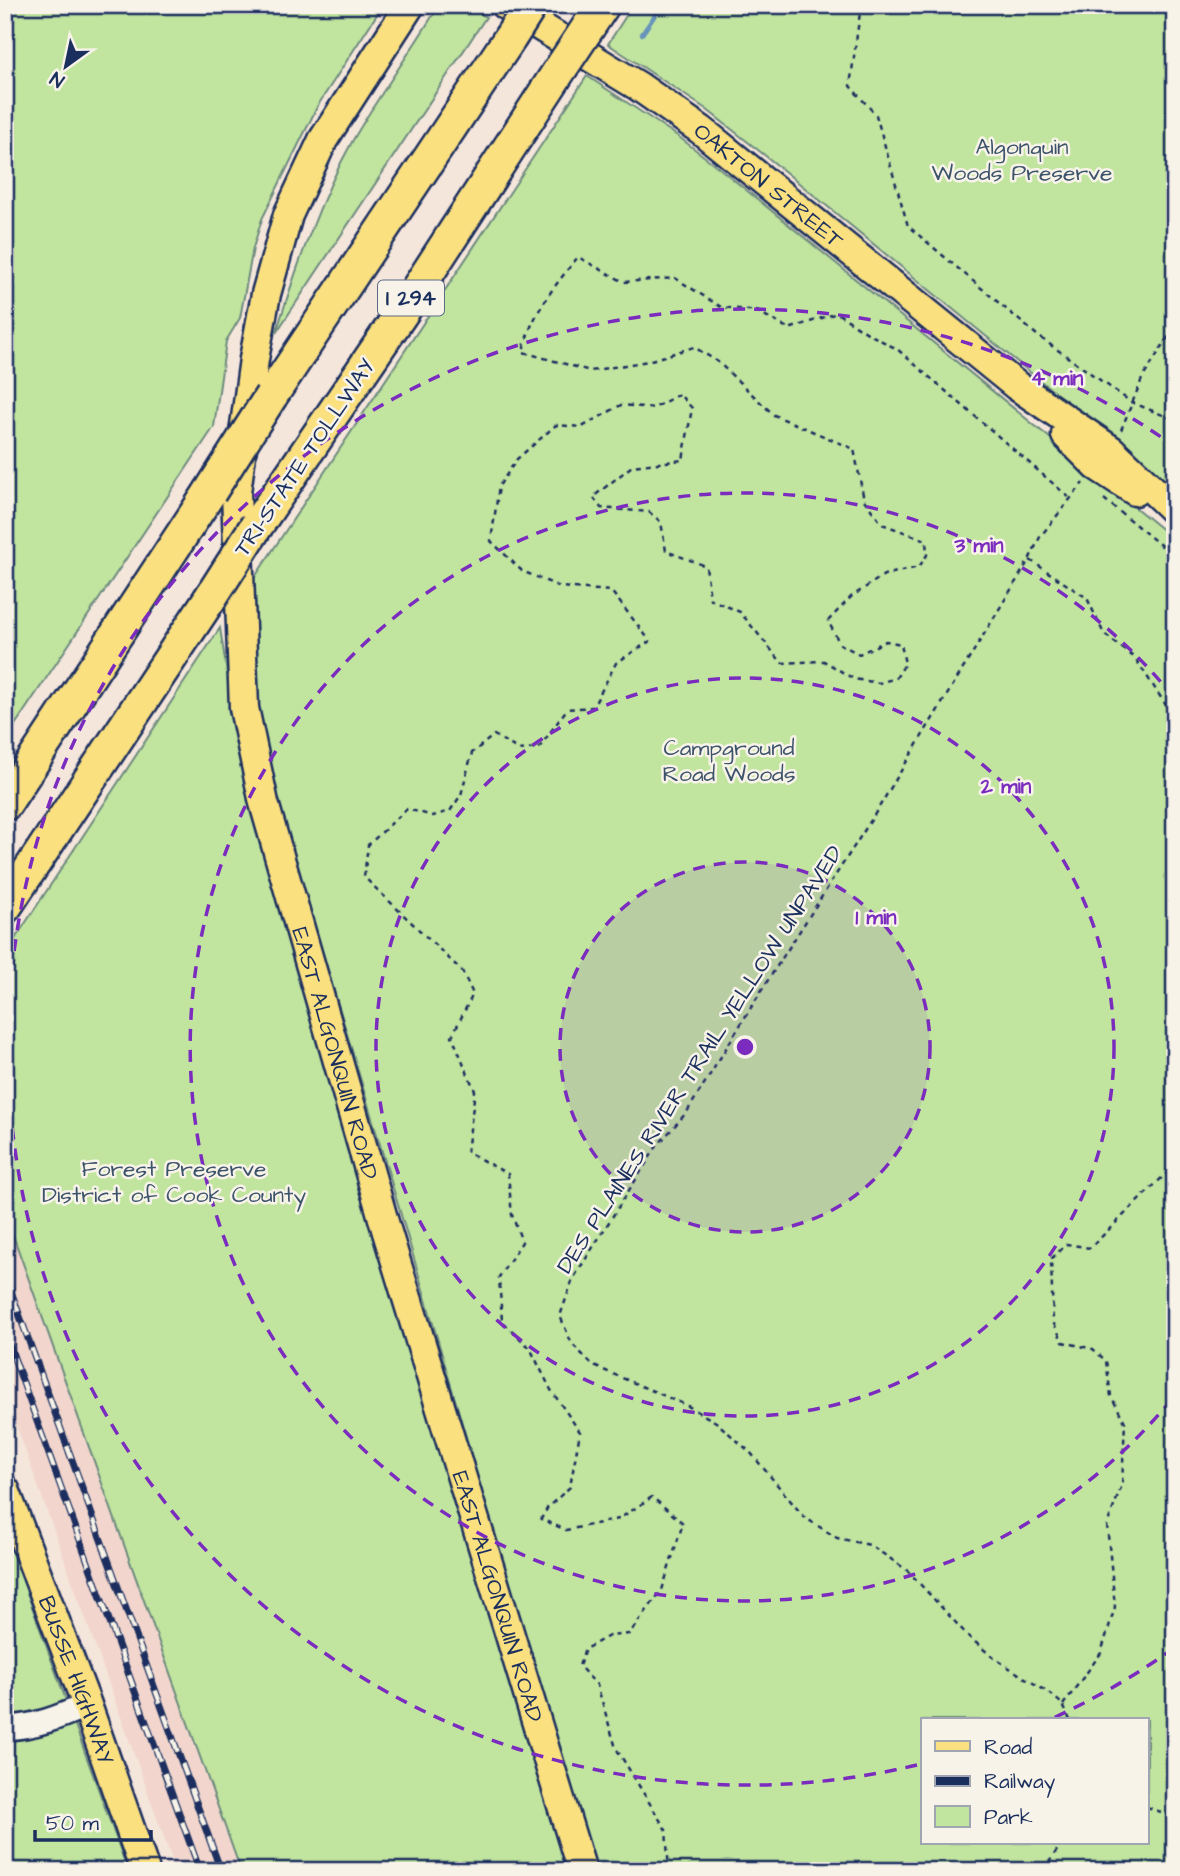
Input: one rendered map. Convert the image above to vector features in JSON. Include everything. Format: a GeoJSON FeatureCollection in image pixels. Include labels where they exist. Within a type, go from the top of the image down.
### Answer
{"type":"FeatureCollection","features":[{"type":"Feature","properties":{"kind":"highway","name":"I 294"},"geometry":{"type":"LineString","coordinates":[[5,804],[271,396],[531,5]]}},
{"type":"Feature","properties":{"kind":"highway","name":"TRI-STATE TOLLWAY"},"geometry":{"type":"LineString","coordinates":[[5,907],[407,305],[596,16]]}},
{"type":"Feature","properties":{"kind":"main road","name":"EAST ALGONQUIN ROAD"},"geometry":{"type":"LineString","coordinates":[[410,5],[323,140],[288,215],[266,294],[254,359],[236,492],[244,708],[264,803],[386,1229],[582,1871]]}},
{"type":"Feature","properties":{"kind":"main road","name":"OAKTON STREET"},"geometry":{"type":"LineString","coordinates":[[505,5],[638,86],[690,122],[1017,386],[1111,450],[1175,511]]}},
{"type":"Feature","properties":{"kind":"main road","name":"OAKTON STREET"},"geometry":{"type":"LineString","coordinates":[[1017,386],[1097,466],[1175,517]]}},
{"type":"Feature","properties":{"kind":"main road","name":"BUSSE HIGHWAY"},"geometry":{"type":"LineString","coordinates":[[5,1490],[87,1705],[145,1871]]}},
{"type":"Feature","properties":{"kind":"lane"},"geometry":{"type":"LineString","coordinates":[[5,1728],[26,1728],[87,1705]]}},
{"type":"Feature","properties":{"kind":"path"},"geometry":{"type":"LineString","coordinates":[[861,5],[850,86],[876,115],[908,226],[1038,336],[1131,402],[1175,420]]}},
{"type":"Feature","properties":{"kind":"path"},"geometry":{"type":"LineString","coordinates":[[669,1871],[666,1830],[617,1748],[597,1685],[579,1666],[585,1649],[609,1636],[629,1634],[662,1590],[683,1523],[652,1497],[619,1519],[566,1530],[541,1519],[548,1507],[570,1487],[580,1432],[551,1390],[530,1348],[502,1321],[499,1277],[522,1241],[512,1215],[508,1174],[467,1152],[475,1091],[452,1036],[473,994],[463,971],[364,877],[368,845],[407,809],[433,816],[450,811],[461,795],[472,753],[494,735],[519,750],[539,748],[567,709],[593,707],[616,663],[650,641],[611,591],[560,587],[522,571],[491,541],[499,486],[517,459],[556,425],[582,427],[621,405],[654,408],[679,394],[692,408],[683,460],[632,466],[593,497],[601,508],[649,512],[661,522],[666,551],[706,566],[710,598],[740,612],[782,663],[824,661],[854,679],[879,683],[896,678],[905,664],[901,644],[886,641],[859,654],[841,644],[828,621],[851,597],[884,575],[919,566],[926,555],[926,540],[882,524],[864,500],[854,449],[774,415],[718,362],[694,347],[649,361],[590,371],[523,352],[527,332],[557,282],[578,257],[624,282],[675,278],[720,307],[757,311],[789,329],[837,313],[897,349],[1071,499]]}},
{"type":"Feature","properties":{"kind":"path"},"geometry":{"type":"LineString","coordinates":[[1120,433],[1142,379],[1175,326]]}},
{"type":"Feature","properties":{"kind":"path","name":"DES PLAINES RIVER TRAIL YELLOW UNPAVED"},"geometry":{"type":"LineString","coordinates":[[1069,1718],[1063,1705],[1052,1695],[994,1658],[970,1637],[907,1570],[870,1545],[837,1538],[804,1517],[750,1452],[716,1422],[676,1400],[594,1366],[572,1344],[560,1316],[573,1279],[657,1146],[687,1112],[873,817],[1029,560],[1040,537],[1084,482]]}},
{"type":"Feature","properties":{"kind":"path"},"geometry":{"type":"LineString","coordinates":[[1104,498],[1175,557]]}},
{"type":"Feature","properties":{"kind":"path"},"geometry":{"type":"LineString","coordinates":[[1029,560],[1087,598],[1104,634],[1135,658],[1175,719]]}},
{"type":"Feature","properties":{"kind":"path"},"geometry":{"type":"LineString","coordinates":[[1063,1705],[1101,1653],[1115,1608],[1107,1525],[1122,1485],[1125,1422],[1111,1396],[1106,1360],[1093,1349],[1063,1342],[1053,1322],[1051,1259],[1067,1244],[1090,1248],[1175,1165]]}},
{"type":"Feature","properties":{"kind":"path"},"geometry":{"type":"LineString","coordinates":[[1148,1807],[1175,1817]]}},
{"type":"Feature","properties":{"kind":"path"},"geometry":{"type":"LineString","coordinates":[[1043,1871],[1061,1844]]}},
{"type":"Feature","properties":{"kind":"shaded area"},"geometry":{"type":"Polygon","coordinates":[[[5,1212],[242,1871],[176,1871],[5,1394],[5,1212]]]}},
{"type":"Feature","properties":{"kind":"green space"},"geometry":{"type":"Polygon","coordinates":[[[5,5],[383,5],[318,105],[262,219],[253,248],[240,318],[226,341],[214,427],[5,740],[5,5]]]}},
{"type":"Feature","properties":{"kind":"green space"},"geometry":{"type":"Polygon","coordinates":[[[447,5],[466,5],[486,17],[276,333],[310,234],[341,163],[362,124],[431,18],[438,9],[447,5]]]}},
{"type":"Feature","properties":{"kind":"green space","name":"Algonquin Woods Preserve"},"geometry":{"type":"Polygon","coordinates":[[[633,5],[1175,5],[1175,491],[772,161],[706,109],[608,44],[633,5]]]}},
{"type":"Feature","properties":{"kind":"green space","name":"Campground Road Woods"},"geometry":{"type":"Polygon","coordinates":[[[587,76],[679,137],[718,167],[1175,540],[1175,1871],[594,1871],[272,783],[259,719],[247,589],[587,76]]]}},
{"type":"Feature","properties":{"kind":"green space","name":"Forest Preserve District of Cook County"},"geometry":{"type":"Polygon","coordinates":[[[220,628],[233,712],[568,1871],[241,1871],[5,1213],[5,954],[220,628]]]}},
{"type":"Feature","properties":{"kind":"green space"},"geometry":{"type":"Polygon","coordinates":[[[5,1532],[128,1871],[5,1871],[5,1532]]]}},
{"type":"Feature","properties":{"kind":"waterway"},"geometry":{"type":"LineString","coordinates":[[642,34],[662,5]]}},
{"type":"Feature","properties":{"kind":"railway"},"geometry":{"type":"LineString","coordinates":[[5,1275],[221,1871]]}},
{"type":"Feature","properties":{"kind":"railway"},"geometry":{"type":"LineString","coordinates":[[5,1333],[200,1871]]}}]}
